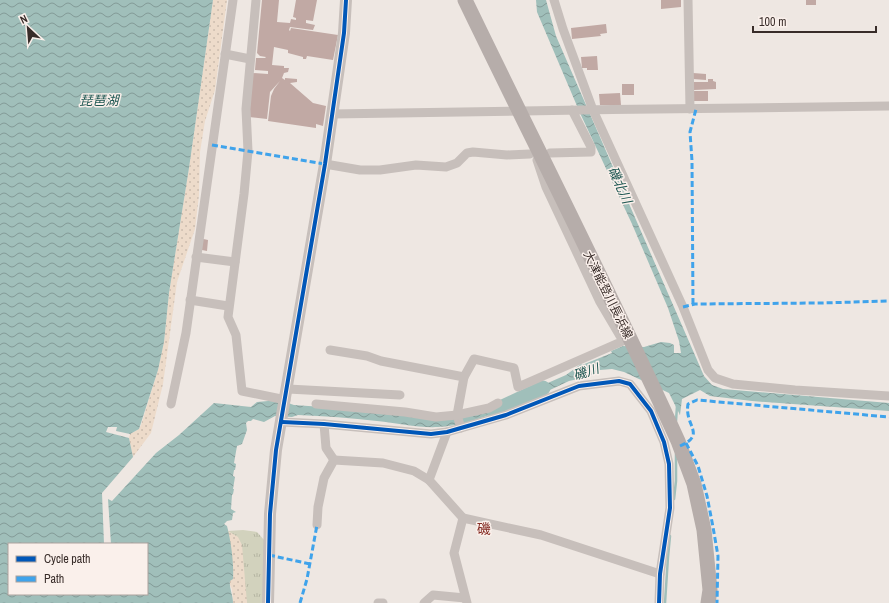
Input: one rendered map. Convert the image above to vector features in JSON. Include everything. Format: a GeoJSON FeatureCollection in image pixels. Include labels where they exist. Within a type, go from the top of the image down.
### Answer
{"type":"FeatureCollection","features":[{"type":"Feature","properties":{"kind":"main road","name":"大津能登川長浜線"},"geometry":{"type":"LineString","coordinates":[[465,0],[631,342],[653,390],[656,409],[678,441],[695,492],[704,530],[710,590],[708,603]]}},
{"type":"Feature","properties":{"kind":"street"},"geometry":{"type":"LineString","coordinates":[[172,404],[186,334],[233,0]]}},
{"type":"Feature","properties":{"kind":"street"},"geometry":{"type":"LineString","coordinates":[[256,0],[246,109],[247,158],[244,194],[228,306],[228,317],[236,336],[242,390],[286,398],[400,395]]}},
{"type":"Feature","properties":{"kind":"street"},"geometry":{"type":"LineString","coordinates":[[268,603],[270,514],[275,464],[325,164],[344,33],[346,0]]}},
{"type":"Feature","properties":{"kind":"street"},"geometry":{"type":"LineString","coordinates":[[554,0],[592,110],[683,307],[708,370],[715,378],[733,384],[795,390],[889,396]]}},
{"type":"Feature","properties":{"kind":"street"},"geometry":{"type":"LineString","coordinates":[[688,0],[690,109]]}},
{"type":"Feature","properties":{"kind":"street"},"geometry":{"type":"LineString","coordinates":[[225,54],[250,59]]}},
{"type":"Feature","properties":{"kind":"street"},"geometry":{"type":"LineString","coordinates":[[332,114],[518,110],[889,106]]}},
{"type":"Feature","properties":{"kind":"street"},"geometry":{"type":"LineString","coordinates":[[325,164],[367,170],[380,170],[416,165],[446,167],[457,163],[467,153],[473,152],[540,156],[591,152],[591,148],[573,110]]}},
{"type":"Feature","properties":{"kind":"street"},"geometry":{"type":"LineString","coordinates":[[459,421],[464,377],[474,359],[514,368],[518,387],[623,341],[600,302],[546,187],[540,156]]}},
{"type":"Feature","properties":{"kind":"street"},"geometry":{"type":"LineString","coordinates":[[196,257],[235,262]]}},
{"type":"Feature","properties":{"kind":"street"},"geometry":{"type":"LineString","coordinates":[[190,300],[228,306]]}},
{"type":"Feature","properties":{"kind":"street"},"geometry":{"type":"LineString","coordinates":[[330,350],[367,356],[381,361],[464,377]]}},
{"type":"Feature","properties":{"kind":"street"},"geometry":{"type":"LineString","coordinates":[[316,404],[405,412],[459,421],[506,415],[579,386],[619,381],[630,384],[656,409],[669,464],[670,508],[660,574],[659,603]]}},
{"type":"Feature","properties":{"kind":"street"},"geometry":{"type":"LineString","coordinates":[[430,480],[447,432],[459,421],[498,403]]}},
{"type":"Feature","properties":{"kind":"street"},"geometry":{"type":"LineString","coordinates":[[282,422],[324,424],[431,434],[447,432]]}},
{"type":"Feature","properties":{"kind":"street"},"geometry":{"type":"LineString","coordinates":[[324,424],[326,448],[334,460]]}},
{"type":"Feature","properties":{"kind":"street"},"geometry":{"type":"LineString","coordinates":[[334,460],[383,463],[414,471],[430,480],[463,518],[541,535],[660,574]]}},
{"type":"Feature","properties":{"kind":"street"},"geometry":{"type":"LineString","coordinates":[[317,525],[318,507],[324,478],[334,460]]}},
{"type":"Feature","properties":{"kind":"street"},"geometry":{"type":"LineString","coordinates":[[424,603],[433,595],[466,601],[454,553],[463,518]]}},
{"type":"Feature","properties":{"kind":"street"},"geometry":{"type":"LineString","coordinates":[[378,602],[383,603]]}},
{"type":"Feature","properties":{"kind":"green space"},"geometry":{"type":"Polygon","coordinates":[[[243,530],[257,532],[265,541],[264,603],[247,603],[228,531],[243,530]]]}},
{"type":"Feature","properties":{"kind":"sand"},"geometry":{"type":"Polygon","coordinates":[[[213,0],[227,0],[215,90],[205,121],[200,152],[199,195],[195,229],[177,282],[163,384],[151,433],[133,457],[129,438],[130,434],[139,429],[141,425],[158,370],[164,342],[169,293],[189,168],[213,0]]]}},
{"type":"Feature","properties":{"kind":"sand"},"geometry":{"type":"Polygon","coordinates":[[[228,531],[238,537],[242,545],[247,603],[233,603],[232,589],[230,585],[230,550],[228,531]]]}},
{"type":"Feature","properties":{"kind":"water","name":"琵琶湖"},"geometry":{"type":"Polygon","coordinates":[[[0,0],[213,0],[189,168],[169,293],[164,342],[158,370],[139,429],[130,434],[116,431],[117,427],[108,427],[106,432],[129,438],[133,457],[102,493],[104,543],[8,543],[8,595],[148,595],[148,543],[111,543],[108,499],[112,501],[156,453],[179,435],[214,403],[251,407],[257,402],[279,400],[294,405],[337,408],[433,419],[493,407],[512,399],[514,405],[487,416],[458,425],[438,427],[415,426],[348,418],[298,415],[292,417],[275,416],[264,422],[253,419],[248,421],[246,423],[247,430],[242,444],[237,446],[234,463],[236,464],[233,476],[235,477],[231,509],[236,512],[233,513],[232,520],[227,521],[224,524],[227,526],[232,552],[233,579],[230,581],[230,584],[233,603],[0,603],[0,0]]]}},
{"type":"Feature","properties":{"kind":"water","name":"磯北川"},"geometry":{"type":"Polygon","coordinates":[[[536,0],[546,0],[556,36],[704,376],[712,385],[723,389],[889,403],[889,411],[752,401],[710,396],[700,390],[682,399],[680,415],[669,393],[624,372],[612,369],[600,370],[587,377],[569,381],[535,397],[534,395],[527,398],[525,393],[566,375],[581,364],[582,365],[612,353],[611,351],[623,346],[644,347],[661,342],[670,343],[674,345],[674,353],[681,353],[679,341],[668,308],[632,224],[580,113],[537,12],[536,0]]]}},
{"type":"Feature","properties":{"kind":"building"},"geometry":{"type":"Polygon","coordinates":[[[262,0],[279,0],[277,22],[290,23],[291,19],[296,20],[296,18],[293,17],[296,0],[317,0],[313,21],[306,20],[306,23],[315,25],[313,30],[290,27],[289,30],[290,31],[291,28],[338,35],[333,60],[307,56],[306,59],[303,59],[303,57],[288,53],[288,50],[274,47],[272,65],[289,68],[288,72],[284,73],[282,78],[285,80],[285,78],[297,79],[297,82],[290,83],[313,103],[326,106],[323,126],[316,124],[316,128],[268,121],[271,96],[280,81],[270,92],[267,119],[249,117],[253,73],[268,74],[268,71],[255,70],[256,58],[266,57],[260,56],[257,53],[262,0]]]}},
{"type":"Feature","properties":{"kind":"building"},"geometry":{"type":"Polygon","coordinates":[[[661,0],[681,0],[681,7],[661,9],[661,0]]]}},
{"type":"Feature","properties":{"kind":"building"},"geometry":{"type":"Polygon","coordinates":[[[806,0],[816,0],[816,5],[806,5],[806,0]]]}},
{"type":"Feature","properties":{"kind":"building"},"geometry":{"type":"Polygon","coordinates":[[[606,24],[607,33],[600,34],[601,36],[572,39],[571,28],[606,24]]]}},
{"type":"Feature","properties":{"kind":"building"},"geometry":{"type":"Polygon","coordinates":[[[597,56],[598,70],[587,70],[587,68],[582,68],[581,57],[597,56]]]}},
{"type":"Feature","properties":{"kind":"building"},"geometry":{"type":"Polygon","coordinates":[[[693,73],[706,74],[706,80],[693,79],[693,73]]]}},
{"type":"Feature","properties":{"kind":"building"},"geometry":{"type":"Polygon","coordinates":[[[708,79],[713,79],[713,81],[716,82],[716,89],[694,90],[693,82],[708,82],[708,79]]]}},
{"type":"Feature","properties":{"kind":"building"},"geometry":{"type":"Polygon","coordinates":[[[622,84],[634,84],[634,95],[622,95],[622,84]]]}},
{"type":"Feature","properties":{"kind":"building"},"geometry":{"type":"Polygon","coordinates":[[[693,91],[708,91],[708,101],[693,101],[693,91]]]}},
{"type":"Feature","properties":{"kind":"building"},"geometry":{"type":"Polygon","coordinates":[[[620,93],[621,105],[600,105],[599,94],[620,93]]]}},
{"type":"Feature","properties":{"kind":"building"},"geometry":{"type":"Polygon","coordinates":[[[199,238],[208,240],[207,251],[197,249],[199,238]]]}},
{"type":"Feature","properties":{"kind":"waterway","name":"磯川"},"geometry":{"type":"LineString","coordinates":[[494,411],[543,388]]}},
{"type":"Feature","properties":{"kind":"waterway"},"geometry":{"type":"LineString","coordinates":[[676,421],[677,406]]}},
{"type":"Feature","properties":{"kind":"waterway"},"geometry":{"type":"LineString","coordinates":[[674,499],[676,454]]}},
{"type":"Feature","properties":{"kind":"waterway"},"geometry":{"type":"LineString","coordinates":[[665,603],[670,536]]}},
{"type":"Feature","properties":{"kind":"marked path"},"geometry":{"type":"LineString","coordinates":[[693,304],[692,161],[690,132],[696,109]]}},
{"type":"Feature","properties":{"kind":"marked path"},"geometry":{"type":"LineString","coordinates":[[212,145],[325,164]]}},
{"type":"Feature","properties":{"kind":"marked path"},"geometry":{"type":"LineString","coordinates":[[683,307],[695,304],[889,301]]}},
{"type":"Feature","properties":{"kind":"marked path"},"geometry":{"type":"LineString","coordinates":[[680,446],[688,442],[692,437],[693,429],[689,418],[688,404],[697,400],[889,417]]}},
{"type":"Feature","properties":{"kind":"marked path"},"geometry":{"type":"LineString","coordinates":[[686,443],[698,466],[707,496],[718,556],[717,603]]}},
{"type":"Feature","properties":{"kind":"marked path"},"geometry":{"type":"LineString","coordinates":[[300,603],[307,579],[317,525]]}},
{"type":"Feature","properties":{"kind":"marked path"},"geometry":{"type":"LineString","coordinates":[[269,555],[310,564]]}},
{"type":"Feature","properties":{"kind":"cycle path"},"geometry":{"type":"LineString","coordinates":[[268,603],[270,514],[276,450],[325,164],[344,33],[346,0]]}},
{"type":"Feature","properties":{"kind":"cycle path"},"geometry":{"type":"LineString","coordinates":[[282,422],[324,424],[431,434],[447,432],[506,415],[579,386],[619,381],[630,384],[651,411],[664,442],[669,464],[670,508],[660,574],[659,603]]}},
{"type":"Feature","properties":{"kind":"district","name":"磯"},"geometry":{"type":"Point","coordinates":[484,529]}}]}
